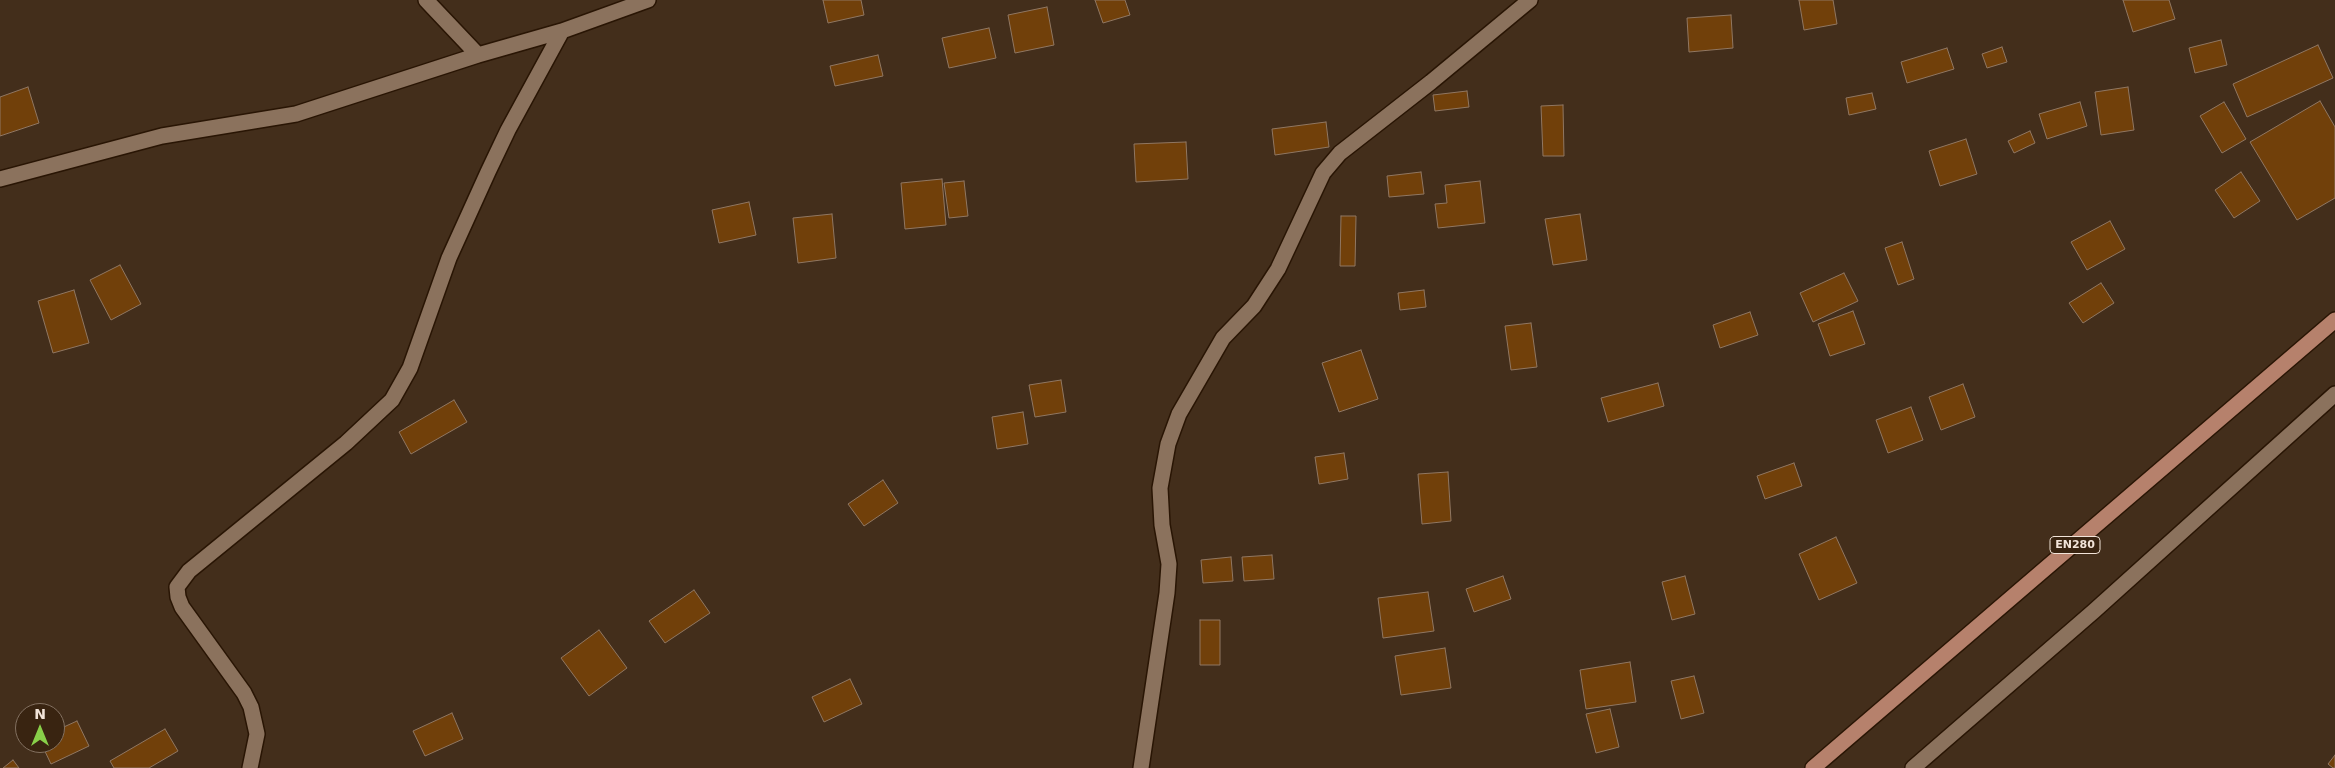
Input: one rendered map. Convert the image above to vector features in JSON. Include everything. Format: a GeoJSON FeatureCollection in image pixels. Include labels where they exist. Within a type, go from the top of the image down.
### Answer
{"type":"FeatureCollection","features":[{"type":"Feature","properties":{"kind":"main road","name":"EN280"},"geometry":{"type":"LineString","coordinates":[[1813,768],[2335,320]]}},
{"type":"Feature","properties":{"kind":"street"},"geometry":{"type":"LineString","coordinates":[[426,0],[478,55]]}},
{"type":"Feature","properties":{"kind":"street"},"geometry":{"type":"LineString","coordinates":[[0,179],[162,136],[296,114],[478,55],[562,31],[648,0]]}},
{"type":"Feature","properties":{"kind":"street"},"geometry":{"type":"LineString","coordinates":[[1140,768],[1167,594],[1169,564],[1162,525],[1160,488],[1168,444],[1178,414],[1223,338],[1254,306],[1278,269],[1324,173],[1340,153],[1431,82],[1530,0]]}},
{"type":"Feature","properties":{"kind":"street"},"geometry":{"type":"LineString","coordinates":[[250,768],[257,734],[252,707],[182,607],[177,587],[189,571],[346,442],[392,400],[410,368],[449,258],[488,172],[508,130],[562,31]]}},
{"type":"Feature","properties":{"kind":"street"},"geometry":{"type":"LineString","coordinates":[[1913,768],[2094,611],[2335,394]]}},
{"type":"Feature","properties":{"kind":"building"},"geometry":{"type":"Polygon","coordinates":[[[823,0],[861,0],[864,15],[828,23],[823,0]]]}},
{"type":"Feature","properties":{"kind":"building"},"geometry":{"type":"Polygon","coordinates":[[[1095,0],[1125,0],[1130,15],[1103,23],[1095,0]]]}},
{"type":"Feature","properties":{"kind":"building"},"geometry":{"type":"Polygon","coordinates":[[[1799,0],[1833,0],[1837,24],[1804,30],[1799,0]]]}},
{"type":"Feature","properties":{"kind":"building"},"geometry":{"type":"Polygon","coordinates":[[[2123,0],[2169,0],[2175,19],[2133,32],[2123,0]]]}},
{"type":"Feature","properties":{"kind":"building"},"geometry":{"type":"Polygon","coordinates":[[[1047,7],[1054,45],[1015,53],[1008,15],[1047,7]]]}},
{"type":"Feature","properties":{"kind":"building"},"geometry":{"type":"Polygon","coordinates":[[[1731,15],[1733,48],[1689,52],[1687,18],[1731,15]]]}},
{"type":"Feature","properties":{"kind":"building"},"geometry":{"type":"Polygon","coordinates":[[[989,28],[996,58],[949,68],[942,38],[989,28]]]}},
{"type":"Feature","properties":{"kind":"building"},"geometry":{"type":"Polygon","coordinates":[[[2221,40],[2227,65],[2195,73],[2189,48],[2221,40]]]}},
{"type":"Feature","properties":{"kind":"building"},"geometry":{"type":"Polygon","coordinates":[[[2318,45],[2333,78],[2247,117],[2233,84],[2318,45]]]}},
{"type":"Feature","properties":{"kind":"building"},"geometry":{"type":"Polygon","coordinates":[[[2002,47],[2007,62],[1987,68],[1982,54],[2002,47]]]}},
{"type":"Feature","properties":{"kind":"building"},"geometry":{"type":"Polygon","coordinates":[[[1947,48],[1954,69],[1907,83],[1901,62],[1947,48]]]}},
{"type":"Feature","properties":{"kind":"building"},"geometry":{"type":"Polygon","coordinates":[[[878,55],[883,76],[835,86],[830,66],[878,55]]]}},
{"type":"Feature","properties":{"kind":"building"},"geometry":{"type":"Polygon","coordinates":[[[28,87],[39,123],[0,136],[0,97],[28,87]]]}},
{"type":"Feature","properties":{"kind":"building"},"geometry":{"type":"Polygon","coordinates":[[[2128,87],[2134,130],[2101,135],[2095,92],[2128,87]]]}},
{"type":"Feature","properties":{"kind":"building"},"geometry":{"type":"Polygon","coordinates":[[[1467,91],[1469,107],[1435,111],[1433,95],[1467,91]]]}},
{"type":"Feature","properties":{"kind":"building"},"geometry":{"type":"Polygon","coordinates":[[[1872,93],[1876,109],[1849,115],[1846,98],[1872,93]]]}},
{"type":"Feature","properties":{"kind":"building"},"geometry":{"type":"Polygon","coordinates":[[[2320,101],[2335,127],[2335,198],[2297,220],[2250,142],[2320,101]]]}},
{"type":"Feature","properties":{"kind":"building"},"geometry":{"type":"Polygon","coordinates":[[[2080,102],[2087,126],[2047,139],[2039,114],[2080,102]]]}},
{"type":"Feature","properties":{"kind":"building"},"geometry":{"type":"Polygon","coordinates":[[[2224,102],[2246,139],[2222,153],[2200,116],[2224,102]]]}},
{"type":"Feature","properties":{"kind":"building"},"geometry":{"type":"Polygon","coordinates":[[[1563,105],[1564,156],[1543,156],[1541,106],[1563,105]]]}},
{"type":"Feature","properties":{"kind":"building"},"geometry":{"type":"Polygon","coordinates":[[[1326,122],[1329,147],[1275,155],[1272,129],[1326,122]]]}},
{"type":"Feature","properties":{"kind":"building"},"geometry":{"type":"Polygon","coordinates":[[[2030,131],[2035,143],[2014,153],[2008,141],[2030,131]]]}},
{"type":"Feature","properties":{"kind":"building"},"geometry":{"type":"Polygon","coordinates":[[[1966,139],[1977,174],[1940,186],[1929,151],[1966,139]]]}},
{"type":"Feature","properties":{"kind":"building"},"geometry":{"type":"Polygon","coordinates":[[[1186,142],[1188,179],[1136,182],[1134,144],[1186,142]]]}},
{"type":"Feature","properties":{"kind":"building"},"geometry":{"type":"Polygon","coordinates":[[[1421,172],[1424,194],[1389,197],[1387,176],[1421,172]]]}},
{"type":"Feature","properties":{"kind":"building"},"geometry":{"type":"Polygon","coordinates":[[[2241,172],[2260,201],[2234,218],[2215,190],[2241,172]]]}},
{"type":"Feature","properties":{"kind":"building"},"geometry":{"type":"Polygon","coordinates":[[[942,179],[946,225],[905,229],[901,183],[942,179]]]}},
{"type":"Feature","properties":{"kind":"building"},"geometry":{"type":"Polygon","coordinates":[[[964,181],[968,216],[949,218],[944,183],[964,181]]]}},
{"type":"Feature","properties":{"kind":"building"},"geometry":{"type":"Polygon","coordinates":[[[1480,181],[1485,223],[1438,228],[1435,204],[1447,203],[1445,185],[1480,181]]]}},
{"type":"Feature","properties":{"kind":"building"},"geometry":{"type":"Polygon","coordinates":[[[749,202],[756,235],[719,243],[712,210],[749,202]]]}},
{"type":"Feature","properties":{"kind":"building"},"geometry":{"type":"Polygon","coordinates":[[[832,214],[836,258],[798,263],[793,218],[832,214]]]}},
{"type":"Feature","properties":{"kind":"building"},"geometry":{"type":"Polygon","coordinates":[[[1580,214],[1587,260],[1553,265],[1545,219],[1580,214]]]}},
{"type":"Feature","properties":{"kind":"building"},"geometry":{"type":"Polygon","coordinates":[[[1341,216],[1356,216],[1355,266],[1340,266],[1341,216]]]}},
{"type":"Feature","properties":{"kind":"building"},"geometry":{"type":"Polygon","coordinates":[[[2110,221],[2125,249],[2087,270],[2071,242],[2110,221]]]}},
{"type":"Feature","properties":{"kind":"building"},"geometry":{"type":"Polygon","coordinates":[[[1902,242],[1914,279],[1898,285],[1885,248],[1902,242]]]}},
{"type":"Feature","properties":{"kind":"building"},"geometry":{"type":"Polygon","coordinates":[[[120,265],[141,304],[111,320],[90,280],[120,265]]]}},
{"type":"Feature","properties":{"kind":"building"},"geometry":{"type":"Polygon","coordinates":[[[1844,273],[1858,301],[1813,322],[1800,293],[1844,273]]]}},
{"type":"Feature","properties":{"kind":"building"},"geometry":{"type":"Polygon","coordinates":[[[2101,283],[2114,303],[2083,323],[2069,303],[2101,283]]]}},
{"type":"Feature","properties":{"kind":"building"},"geometry":{"type":"Polygon","coordinates":[[[74,290],[89,343],[53,353],[38,301],[74,290]]]}},
{"type":"Feature","properties":{"kind":"building"},"geometry":{"type":"Polygon","coordinates":[[[1424,290],[1426,307],[1400,310],[1398,293],[1424,290]]]}},
{"type":"Feature","properties":{"kind":"building"},"geometry":{"type":"Polygon","coordinates":[[[1853,311],[1865,344],[1830,356],[1818,324],[1853,311]]]}},
{"type":"Feature","properties":{"kind":"building"},"geometry":{"type":"Polygon","coordinates":[[[1750,312],[1758,335],[1720,348],[1713,325],[1750,312]]]}},
{"type":"Feature","properties":{"kind":"building"},"geometry":{"type":"Polygon","coordinates":[[[1531,323],[1537,367],[1511,370],[1505,326],[1531,323]]]}},
{"type":"Feature","properties":{"kind":"building"},"geometry":{"type":"Polygon","coordinates":[[[1361,350],[1378,399],[1339,412],[1322,363],[1361,350]]]}},
{"type":"Feature","properties":{"kind":"building"},"geometry":{"type":"Polygon","coordinates":[[[1061,380],[1066,412],[1035,417],[1029,385],[1061,380]]]}},
{"type":"Feature","properties":{"kind":"building"},"geometry":{"type":"Polygon","coordinates":[[[1658,383],[1664,406],[1608,422],[1601,398],[1658,383]]]}},
{"type":"Feature","properties":{"kind":"building"},"geometry":{"type":"Polygon","coordinates":[[[1963,384],[1975,417],[1941,430],[1929,397],[1963,384]]]}},
{"type":"Feature","properties":{"kind":"building"},"geometry":{"type":"Polygon","coordinates":[[[454,400],[467,422],[411,454],[399,432],[454,400]]]}},
{"type":"Feature","properties":{"kind":"building"},"geometry":{"type":"Polygon","coordinates":[[[1911,407],[1923,440],[1888,453],[1876,420],[1911,407]]]}},
{"type":"Feature","properties":{"kind":"building"},"geometry":{"type":"Polygon","coordinates":[[[1023,412],[1028,444],[997,449],[992,417],[1023,412]]]}},
{"type":"Feature","properties":{"kind":"building"},"geometry":{"type":"Polygon","coordinates":[[[1344,453],[1348,479],[1319,484],[1315,457],[1344,453]]]}},
{"type":"Feature","properties":{"kind":"building"},"geometry":{"type":"Polygon","coordinates":[[[1794,463],[1802,486],[1765,499],[1757,476],[1794,463]]]}},
{"type":"Feature","properties":{"kind":"building"},"geometry":{"type":"Polygon","coordinates":[[[1448,472],[1451,521],[1422,524],[1418,474],[1448,472]]]}},
{"type":"Feature","properties":{"kind":"building"},"geometry":{"type":"Polygon","coordinates":[[[883,480],[898,503],[864,526],[848,504],[883,480]]]}},
{"type":"Feature","properties":{"kind":"building"},"geometry":{"type":"Polygon","coordinates":[[[1836,537],[1857,583],[1819,600],[1799,554],[1836,537]]]}},
{"type":"Feature","properties":{"kind":"building"},"geometry":{"type":"Polygon","coordinates":[[[1272,555],[1274,579],[1244,581],[1242,557],[1272,555]]]}},
{"type":"Feature","properties":{"kind":"building"},"geometry":{"type":"Polygon","coordinates":[[[1231,557],[1233,581],[1203,583],[1201,560],[1231,557]]]}},
{"type":"Feature","properties":{"kind":"building"},"geometry":{"type":"Polygon","coordinates":[[[1503,576],[1511,599],[1474,612],[1466,589],[1503,576]]]}},
{"type":"Feature","properties":{"kind":"building"},"geometry":{"type":"Polygon","coordinates":[[[1685,576],[1695,614],[1672,620],[1662,582],[1685,576]]]}},
{"type":"Feature","properties":{"kind":"building"},"geometry":{"type":"Polygon","coordinates":[[[694,590],[710,613],[665,643],[649,621],[694,590]]]}},
{"type":"Feature","properties":{"kind":"building"},"geometry":{"type":"Polygon","coordinates":[[[1428,592],[1434,631],[1383,638],[1378,598],[1428,592]]]}},
{"type":"Feature","properties":{"kind":"building"},"geometry":{"type":"Polygon","coordinates":[[[1200,620],[1220,620],[1220,665],[1200,665],[1200,620]]]}},
{"type":"Feature","properties":{"kind":"building"},"geometry":{"type":"Polygon","coordinates":[[[599,630],[627,668],[589,696],[561,658],[599,630]]]}},
{"type":"Feature","properties":{"kind":"building"},"geometry":{"type":"Polygon","coordinates":[[[1445,648],[1451,688],[1401,695],[1395,656],[1445,648]]]}},
{"type":"Feature","properties":{"kind":"building"},"geometry":{"type":"Polygon","coordinates":[[[1630,662],[1636,702],[1586,709],[1580,670],[1630,662]]]}},
{"type":"Feature","properties":{"kind":"building"},"geometry":{"type":"Polygon","coordinates":[[[1694,676],[1704,713],[1681,719],[1671,681],[1694,676]]]}},
{"type":"Feature","properties":{"kind":"building"},"geometry":{"type":"Polygon","coordinates":[[[850,679],[862,704],[824,722],[812,697],[850,679]]]}},
{"type":"Feature","properties":{"kind":"building"},"geometry":{"type":"Polygon","coordinates":[[[1610,709],[1619,747],[1596,753],[1586,714],[1610,709]]]}},
{"type":"Feature","properties":{"kind":"building"},"geometry":{"type":"Polygon","coordinates":[[[452,713],[463,739],[425,756],[413,731],[452,713]]]}},
{"type":"Feature","properties":{"kind":"building"},"geometry":{"type":"Polygon","coordinates":[[[77,721],[89,746],[51,764],[46,753],[65,753],[65,726],[77,721]]]}},
{"type":"Feature","properties":{"kind":"building"},"geometry":{"type":"Polygon","coordinates":[[[165,729],[178,751],[149,768],[114,768],[110,761],[165,729]]]}},
{"type":"Feature","properties":{"kind":"building"},"geometry":{"type":"Polygon","coordinates":[[[2335,755],[2335,768],[2333,768],[2328,764],[2335,755]]]}},
{"type":"Feature","properties":{"kind":"building"},"geometry":{"type":"Polygon","coordinates":[[[13,760],[19,768],[3,768],[13,760]]]}}]}
